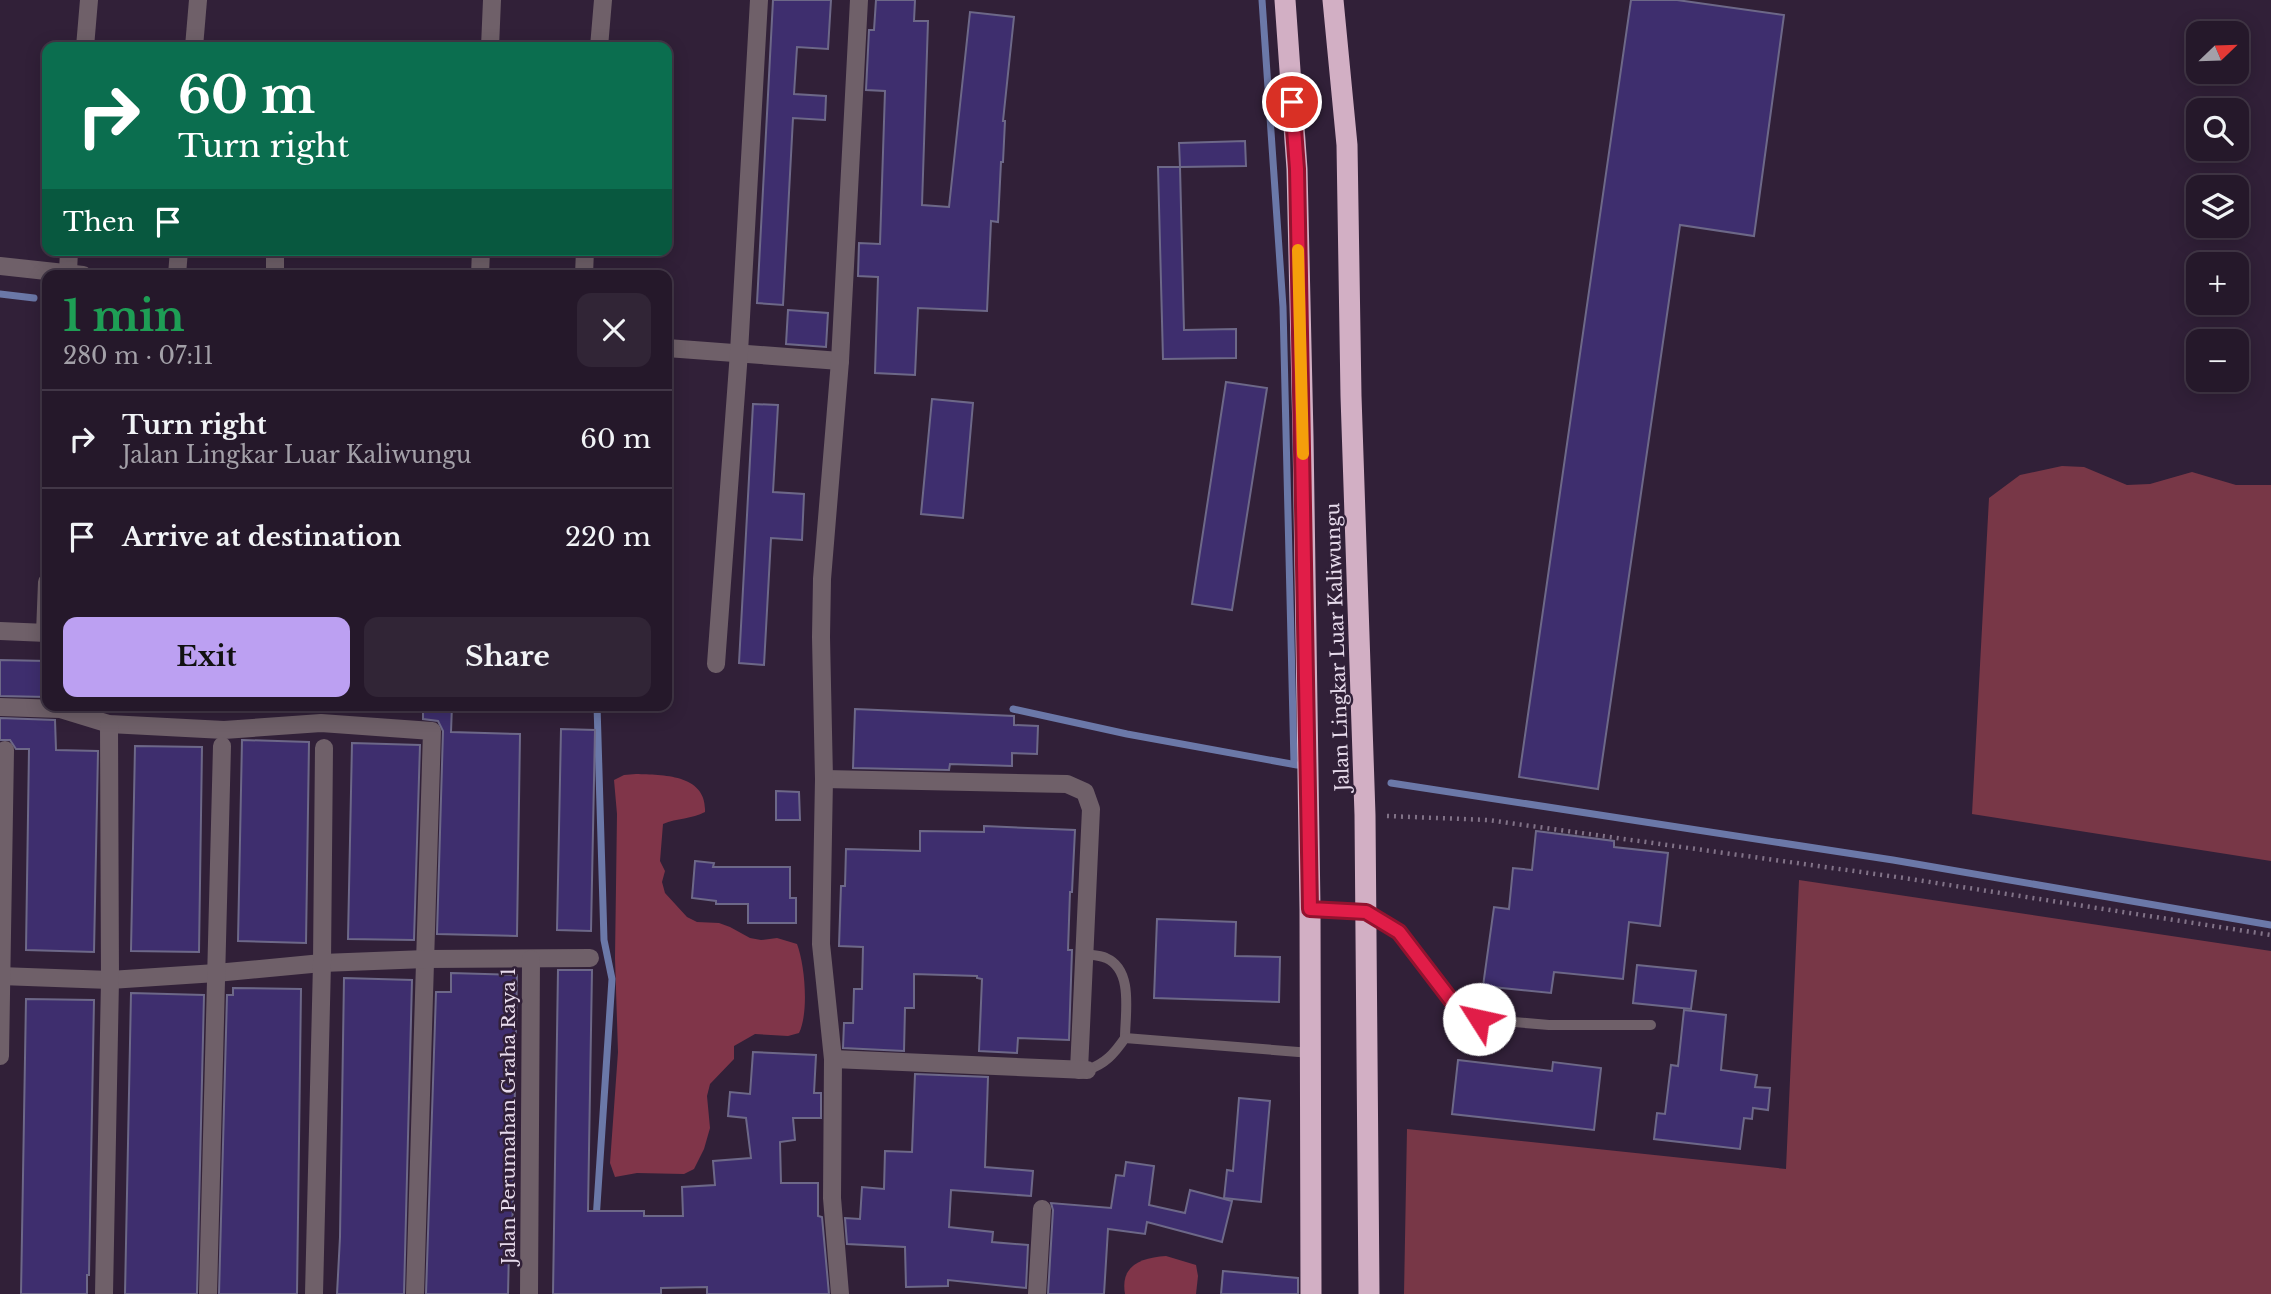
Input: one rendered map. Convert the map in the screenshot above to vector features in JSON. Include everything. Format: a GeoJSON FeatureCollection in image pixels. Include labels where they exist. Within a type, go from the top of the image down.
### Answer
{"type":"FeatureCollection","features":[{"type":"Feature","properties":{"kind":"highway","name":"Jalan Lingkar Luar Kaliwungu"},"geometry":{"type":"LineString","coordinates":[[1285,0],[1297,169],[1310,909],[1311,1294]]}},
{"type":"Feature","properties":{"kind":"highway","name":"Jalan Lingkar Luar Kaliwungu"},"geometry":{"type":"LineString","coordinates":[[1333,0],[1347,145],[1351,396],[1365,815],[1369,1294]]}},
{"type":"Feature","properties":{"kind":"street"},"geometry":{"type":"LineString","coordinates":[[85,42],[89,0]]}},
{"type":"Feature","properties":{"kind":"street"},"geometry":{"type":"LineString","coordinates":[[194,42],[198,0]]}},
{"type":"Feature","properties":{"kind":"street"},"geometry":{"type":"LineString","coordinates":[[490,42],[492,0]]}},
{"type":"Feature","properties":{"kind":"street"},"geometry":{"type":"LineString","coordinates":[[599,42],[603,0]]}},
{"type":"Feature","properties":{"kind":"street"},"geometry":{"type":"LineString","coordinates":[[716,664],[739,352],[759,0]]}},
{"type":"Feature","properties":{"kind":"street"},"geometry":{"type":"LineString","coordinates":[[841,1294],[832,1198],[833,1059],[821,944],[824,779],[821,715],[822,579],[839,361],[859,0]]}},
{"type":"Feature","properties":{"kind":"street"},"geometry":{"type":"LineString","coordinates":[[0,266],[42,271]]}},
{"type":"Feature","properties":{"kind":"street"},"geometry":{"type":"LineString","coordinates":[[672,348],[839,361]]}},
{"type":"Feature","properties":{"kind":"street"},"geometry":{"type":"LineString","coordinates":[[0,631],[42,633]]}},
{"type":"Feature","properties":{"kind":"street"},"geometry":{"type":"LineString","coordinates":[[0,707],[42,708]]}},
{"type":"Feature","properties":{"kind":"street"},"geometry":{"type":"LineString","coordinates":[[67,711],[109,724],[224,730],[321,723],[432,731],[415,1294]]}},
{"type":"Feature","properties":{"kind":"street"},"geometry":{"type":"LineString","coordinates":[[104,1294],[110,980],[109,724]]}},
{"type":"Feature","properties":{"kind":"street"},"geometry":{"type":"LineString","coordinates":[[208,1294],[222,746]]}},
{"type":"Feature","properties":{"kind":"street"},"geometry":{"type":"LineString","coordinates":[[314,1294],[324,748]]}},
{"type":"Feature","properties":{"kind":"street"},"geometry":{"type":"LineString","coordinates":[[0,1056],[5,750]]}},
{"type":"Feature","properties":{"kind":"street"},"geometry":{"type":"LineString","coordinates":[[824,779],[1067,784],[1086,792],[1091,809],[1084,954],[1083,1070],[833,1059]]}},
{"type":"Feature","properties":{"kind":"street"},"geometry":{"type":"LineString","coordinates":[[531,959],[590,958]]}},
{"type":"Feature","properties":{"kind":"street","name":"Jalan Perumahan Graha Raya 1"},"geometry":{"type":"LineString","coordinates":[[1,976],[110,980],[322,962],[531,959],[529,1294]]}},
{"type":"Feature","properties":{"kind":"street"},"geometry":{"type":"LineString","coordinates":[[1037,1294],[1042,1209]]}},
{"type":"Feature","properties":{"kind":"lane"},"geometry":{"type":"LineString","coordinates":[[1310,909],[1366,912],[1399,932],[1451,1000],[1479,1019],[1549,1025],[1651,1025]]}},
{"type":"Feature","properties":{"kind":"lane"},"geometry":{"type":"LineString","coordinates":[[1083,1070],[1099,1066],[1114,1054],[1125,1038],[1125,979],[1105,957],[1084,954]]}},
{"type":"Feature","properties":{"kind":"lane"},"geometry":{"type":"LineString","coordinates":[[1125,1038],[1311,1053]]}},
{"type":"Feature","properties":{"kind":"path"},"geometry":{"type":"LineString","coordinates":[[1365,815],[1488,820],[1904,878],[2271,935]]}},
{"type":"Feature","properties":{"kind":"shaded area"},"geometry":{"type":"Polygon","coordinates":[[[2062,466],[2084,467],[2127,485],[2150,484],[2192,472],[2236,485],[2271,485],[2271,861],[1972,814],[1989,498],[2020,475],[2062,466]]]}},
{"type":"Feature","properties":{"kind":"shaded area"},"geometry":{"type":"Polygon","coordinates":[[[624,775],[681,779],[699,790],[704,799],[705,812],[663,824],[660,861],[665,871],[662,882],[665,893],[687,917],[697,922],[719,923],[750,938],[777,938],[797,944],[804,976],[805,1002],[799,1033],[788,1036],[755,1034],[734,1046],[734,1059],[710,1084],[707,1096],[710,1128],[694,1169],[684,1174],[637,1173],[615,1177],[610,1163],[618,1052],[615,958],[617,814],[614,780],[624,775]]]}},
{"type":"Feature","properties":{"kind":"shaded area"},"geometry":{"type":"Polygon","coordinates":[[[1799,880],[2271,951],[2271,1294],[1404,1294],[1407,1129],[1786,1169],[1799,880]]]}},
{"type":"Feature","properties":{"kind":"shaded area"},"geometry":{"type":"Polygon","coordinates":[[[1166,1256],[1196,1265],[1196,1294],[1125,1294],[1126,1276],[1134,1265],[1166,1256]]]}},
{"type":"Feature","properties":{"kind":"building"},"geometry":{"type":"Polygon","coordinates":[[[773,0],[831,0],[828,49],[797,47],[794,94],[826,96],[825,120],[793,118],[783,305],[757,303],[773,0]]]}},
{"type":"Feature","properties":{"kind":"building"},"geometry":{"type":"Polygon","coordinates":[[[876,0],[915,0],[914,21],[928,21],[922,205],[949,207],[970,12],[1014,17],[1003,121],[998,222],[991,221],[987,311],[918,308],[915,375],[875,373],[878,277],[858,276],[859,243],[880,244],[885,91],[866,90],[869,30],[874,30],[876,0]]]}},
{"type":"Feature","properties":{"kind":"building"},"geometry":{"type":"Polygon","coordinates":[[[1631,0],[1677,0],[1784,15],[1754,236],[1680,225],[1598,789],[1519,777],[1631,0]]]}},
{"type":"Feature","properties":{"kind":"building"},"geometry":{"type":"Polygon","coordinates":[[[1245,141],[1246,166],[1180,167],[1179,143],[1245,141]]]}},
{"type":"Feature","properties":{"kind":"building"},"geometry":{"type":"Polygon","coordinates":[[[1158,167],[1180,167],[1184,330],[1236,329],[1236,358],[1163,359],[1158,167]]]}},
{"type":"Feature","properties":{"kind":"building"},"geometry":{"type":"Polygon","coordinates":[[[788,310],[828,313],[826,347],[786,344],[788,310]]]}},
{"type":"Feature","properties":{"kind":"building"},"geometry":{"type":"Polygon","coordinates":[[[1226,382],[1267,388],[1232,610],[1192,604],[1226,382]]]}},
{"type":"Feature","properties":{"kind":"building"},"geometry":{"type":"Polygon","coordinates":[[[932,399],[973,403],[963,518],[921,514],[932,399]]]}},
{"type":"Feature","properties":{"kind":"building"},"geometry":{"type":"Polygon","coordinates":[[[753,404],[778,405],[773,492],[804,494],[802,540],[771,538],[764,665],[739,663],[753,404]]]}},
{"type":"Feature","properties":{"kind":"building"},"geometry":{"type":"Polygon","coordinates":[[[0,660],[42,661],[42,697],[0,696],[0,660]]]}},
{"type":"Feature","properties":{"kind":"building"},"geometry":{"type":"Polygon","coordinates":[[[855,709],[1014,716],[1014,725],[1038,726],[1037,754],[1012,753],[1012,766],[950,764],[949,770],[853,768],[855,709]]]}},
{"type":"Feature","properties":{"kind":"building"},"geometry":{"type":"Polygon","coordinates":[[[423,711],[452,711],[451,732],[520,734],[517,936],[437,934],[443,731],[438,721],[423,719],[423,711]]]}},
{"type":"Feature","properties":{"kind":"building"},"geometry":{"type":"Polygon","coordinates":[[[0,718],[55,720],[56,750],[98,751],[94,952],[26,950],[29,749],[16,749],[10,740],[0,740],[0,718]]]}},
{"type":"Feature","properties":{"kind":"building"},"geometry":{"type":"Polygon","coordinates":[[[561,729],[595,730],[591,931],[557,930],[561,729]]]}},
{"type":"Feature","properties":{"kind":"building"},"geometry":{"type":"Polygon","coordinates":[[[242,740],[309,742],[306,943],[238,941],[242,740]]]}},
{"type":"Feature","properties":{"kind":"building"},"geometry":{"type":"Polygon","coordinates":[[[352,743],[420,745],[414,940],[348,939],[352,743]]]}},
{"type":"Feature","properties":{"kind":"building"},"geometry":{"type":"Polygon","coordinates":[[[135,746],[202,747],[199,952],[131,951],[135,746]]]}},
{"type":"Feature","properties":{"kind":"building"},"geometry":{"type":"Polygon","coordinates":[[[776,791],[799,792],[800,820],[776,820],[776,791]]]}},
{"type":"Feature","properties":{"kind":"building"},"geometry":{"type":"Polygon","coordinates":[[[984,826],[1075,830],[1068,950],[1072,950],[1069,1040],[1018,1038],[1017,1053],[979,1051],[982,979],[977,976],[914,974],[914,1008],[905,1008],[904,1051],[843,1048],[844,1023],[853,1023],[854,989],[862,989],[863,947],[839,946],[841,886],[845,886],[846,849],[920,851],[920,831],[984,832],[984,826]]]}},
{"type":"Feature","properties":{"kind":"building"},"geometry":{"type":"Polygon","coordinates":[[[1536,831],[1614,841],[1614,847],[1668,853],[1660,926],[1629,922],[1623,979],[1554,972],[1551,993],[1483,986],[1494,907],[1509,909],[1513,868],[1532,870],[1536,831]]]}},
{"type":"Feature","properties":{"kind":"building"},"geometry":{"type":"Polygon","coordinates":[[[695,861],[714,863],[713,867],[790,867],[790,898],[796,898],[796,923],[748,923],[748,904],[716,904],[716,901],[692,898],[695,861]]]}},
{"type":"Feature","properties":{"kind":"building"},"geometry":{"type":"Polygon","coordinates":[[[1157,919],[1236,922],[1235,956],[1280,957],[1279,1002],[1154,998],[1157,919]]]}},
{"type":"Feature","properties":{"kind":"building"},"geometry":{"type":"Polygon","coordinates":[[[1637,965],[1696,971],[1691,1009],[1633,1003],[1637,965]]]}},
{"type":"Feature","properties":{"kind":"building"},"geometry":{"type":"Polygon","coordinates":[[[558,970],[592,970],[588,1211],[644,1211],[644,1216],[683,1216],[682,1187],[715,1185],[713,1161],[751,1158],[746,1118],[728,1116],[730,1092],[750,1094],[753,1052],[816,1055],[814,1093],[821,1093],[821,1118],[793,1118],[795,1140],[780,1142],[781,1183],[818,1183],[818,1216],[822,1217],[829,1294],[707,1294],[707,1287],[661,1288],[661,1294],[553,1294],[558,970]]]}},
{"type":"Feature","properties":{"kind":"building"},"geometry":{"type":"Polygon","coordinates":[[[451,973],[517,975],[512,1249],[509,1249],[508,1294],[426,1294],[436,992],[451,992],[451,973]]]}},
{"type":"Feature","properties":{"kind":"building"},"geometry":{"type":"Polygon","coordinates":[[[344,978],[412,980],[404,1294],[337,1294],[344,978]]]}},
{"type":"Feature","properties":{"kind":"building"},"geometry":{"type":"Polygon","coordinates":[[[233,988],[301,989],[297,1294],[219,1294],[227,995],[233,995],[233,988]]]}},
{"type":"Feature","properties":{"kind":"building"},"geometry":{"type":"Polygon","coordinates":[[[131,993],[204,995],[197,1294],[125,1294],[131,993]]]}},
{"type":"Feature","properties":{"kind":"building"},"geometry":{"type":"Polygon","coordinates":[[[26,999],[94,1000],[87,1294],[21,1294],[26,999]]]}},
{"type":"Feature","properties":{"kind":"building"},"geometry":{"type":"Polygon","coordinates":[[[1684,1010],[1726,1015],[1721,1070],[1757,1075],[1755,1087],[1770,1088],[1768,1110],[1753,1108],[1752,1119],[1744,1118],[1740,1149],[1654,1139],[1657,1113],[1665,1114],[1671,1065],[1678,1066],[1684,1010]]]}},
{"type":"Feature","properties":{"kind":"building"},"geometry":{"type":"Polygon","coordinates":[[[1458,1060],[1552,1071],[1553,1062],[1601,1068],[1594,1130],[1452,1114],[1458,1060]]]}},
{"type":"Feature","properties":{"kind":"building"},"geometry":{"type":"Polygon","coordinates":[[[915,1074],[988,1077],[985,1167],[1033,1171],[1031,1196],[951,1190],[949,1227],[993,1232],[992,1242],[1028,1245],[1026,1288],[948,1280],[948,1286],[906,1287],[905,1247],[847,1244],[845,1218],[860,1219],[862,1187],[884,1189],[885,1151],[912,1152],[915,1074]]]}},
{"type":"Feature","properties":{"kind":"building"},"geometry":{"type":"Polygon","coordinates":[[[1239,1098],[1270,1101],[1261,1202],[1224,1198],[1227,1170],[1233,1171],[1239,1098]]]}},
{"type":"Feature","properties":{"kind":"building"},"geometry":{"type":"Polygon","coordinates":[[[1126,1162],[1154,1166],[1149,1205],[1185,1213],[1190,1190],[1232,1201],[1222,1242],[1147,1222],[1145,1234],[1108,1229],[1104,1294],[1048,1294],[1053,1210],[1051,1203],[1111,1208],[1116,1175],[1124,1176],[1126,1162]]]}},
{"type":"Feature","properties":{"kind":"building"},"geometry":{"type":"Polygon","coordinates":[[[1223,1271],[1298,1278],[1298,1294],[1221,1294],[1223,1271]]]}},
{"type":"Feature","properties":{"kind":"waterway"},"geometry":{"type":"LineString","coordinates":[[1262,0],[1283,307],[1294,764]]}},
{"type":"Feature","properties":{"kind":"waterway"},"geometry":{"type":"LineString","coordinates":[[0,294],[34,298]]}},
{"type":"Feature","properties":{"kind":"waterway"},"geometry":{"type":"LineString","coordinates":[[1013,709],[1127,734],[1297,765]]}},
{"type":"Feature","properties":{"kind":"waterway"},"geometry":{"type":"LineString","coordinates":[[596,1220],[612,979],[604,940],[597,711]]}},
{"type":"Feature","properties":{"kind":"waterway"},"geometry":{"type":"LineString","coordinates":[[1391,783],[1893,860],[2271,925]]}},
{"type":"Feature","properties":{"kind":"slow traffic"},"geometry":{"type":"LineString","coordinates":[[1298,250],[1303,454]]}},
{"type":"Feature","properties":{"kind":"route"},"geometry":{"type":"LineString","coordinates":[[1292,102],[1297,169],[1303,436],[1310,909],[1366,912],[1399,932],[1451,1000],[1479,1019]]}}]}
